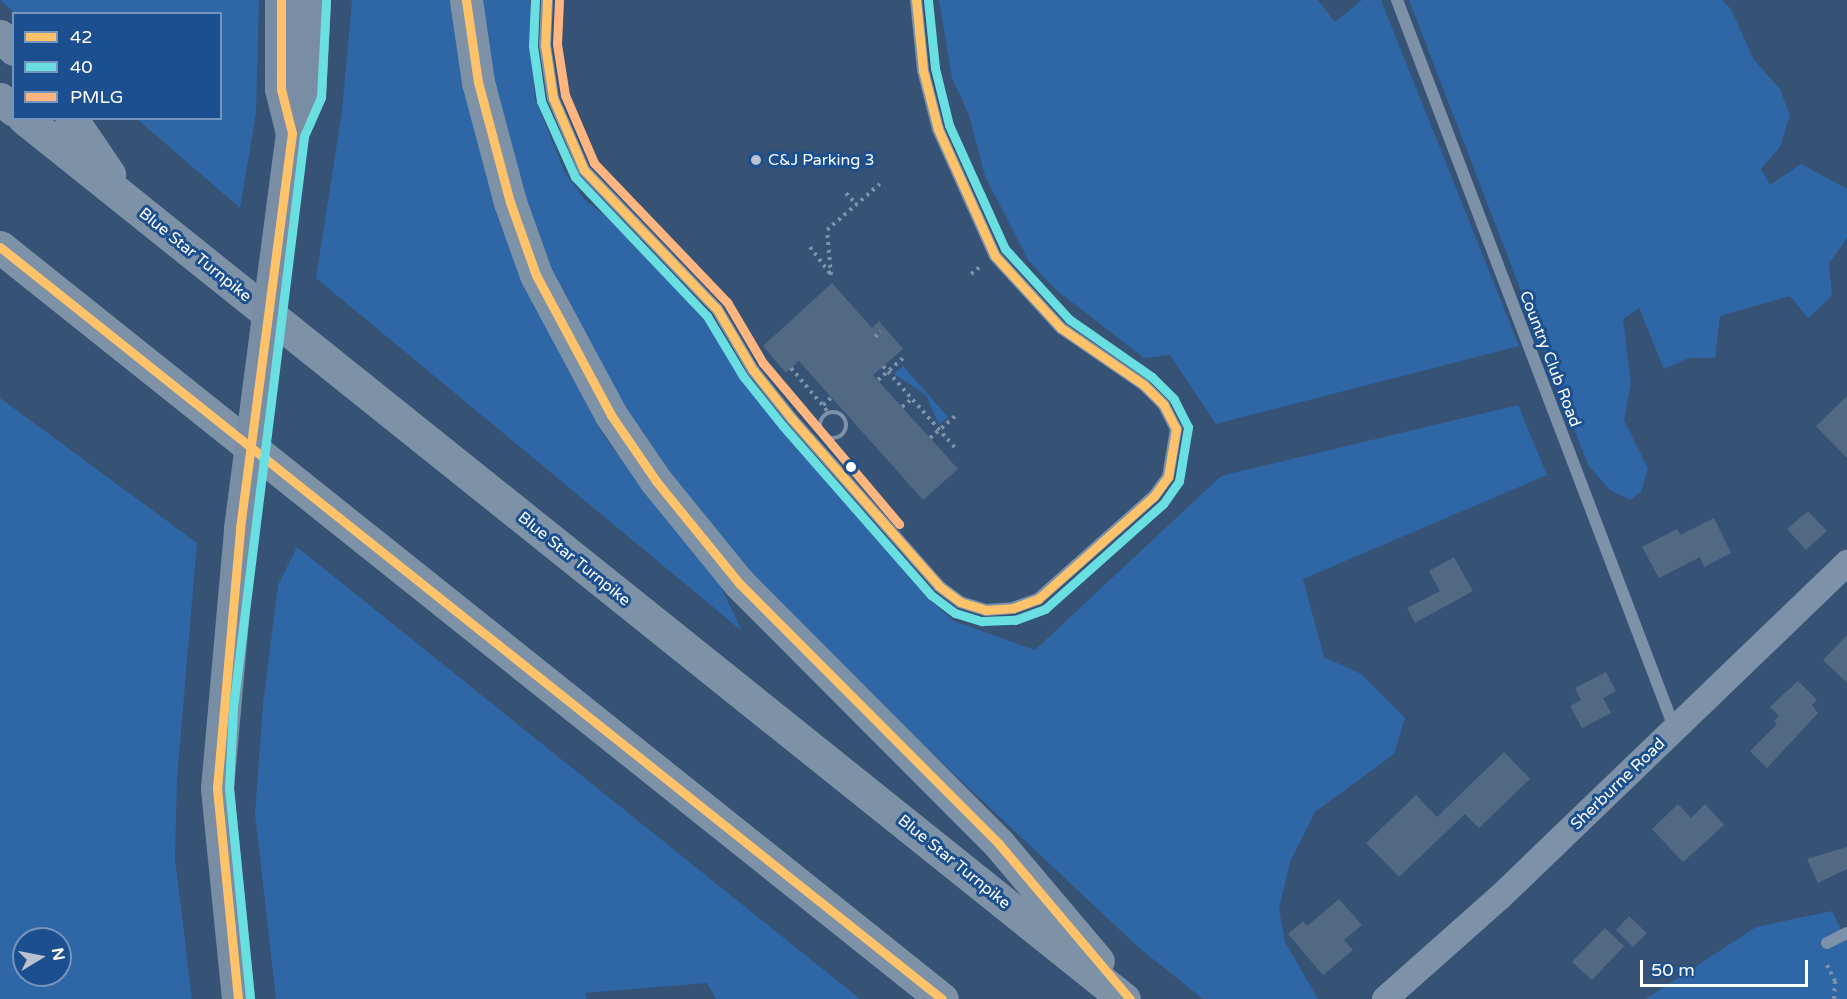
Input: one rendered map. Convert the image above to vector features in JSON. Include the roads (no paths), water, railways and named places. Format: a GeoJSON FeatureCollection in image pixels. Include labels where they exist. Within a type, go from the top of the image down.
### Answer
{"type":"FeatureCollection","features":[{"type":"Feature","properties":{"kind":"highway"},"geometry":{"type":"LineString","coordinates":[[466,0],[478,81],[510,202],[536,275],[611,415],[656,481],[732,576],[999,844],[1130,999]]}},
{"type":"Feature","properties":{"kind":"highway"},"geometry":{"type":"LineString","coordinates":[[0,36],[12,47]]}},
{"type":"Feature","properties":{"kind":"highway"},"geometry":{"type":"LineString","coordinates":[[0,99],[12,108]]}},
{"type":"Feature","properties":{"kind":"highway","name":"Blue Star Turnpike"},"geometry":{"type":"LineString","coordinates":[[26,120],[1124,999]]}},
{"type":"Feature","properties":{"kind":"highway"},"geometry":{"type":"LineString","coordinates":[[73,120],[129,202]]}},
{"type":"Feature","properties":{"kind":"highway"},"geometry":{"type":"LineString","coordinates":[[0,247],[942,999]]}},
{"type":"Feature","properties":{"kind":"main road"},"geometry":{"type":"LineString","coordinates":[[281,0],[281,88],[292,133]]}},
{"type":"Feature","properties":{"kind":"main road"},"geometry":{"type":"LineString","coordinates":[[238,999],[217,788],[240,528],[292,133],[309,95],[314,0]]}},
{"type":"Feature","properties":{"kind":"street","name":"Sherburne Road"},"geometry":{"type":"LineString","coordinates":[[1384,999],[1675,730],[1847,563]]}},
{"type":"Feature","properties":{"kind":"lane"},"geometry":{"type":"LineString","coordinates":[[547,0],[545,45],[553,98],[584,170],[717,309],[753,370],[792,419],[915,560],[960,602],[986,610],[1013,608],[1038,599],[1154,496],[1168,477],[1176,429],[1164,405],[1144,385],[1061,328],[995,256],[950,156],[923,70],[916,0]]}},
{"type":"Feature","properties":{"kind":"lane","name":"Country Club Road"},"geometry":{"type":"LineString","coordinates":[[1397,0],[1675,730]]}},
{"type":"Feature","properties":{"kind":"lane"},"geometry":{"type":"LineString","coordinates":[[1827,943],[1847,933]]}},
{"type":"Feature","properties":{"kind":"place","name":"C&J Parking 3"},"geometry":{"type":"Point","coordinates":[756,160]}}]}
